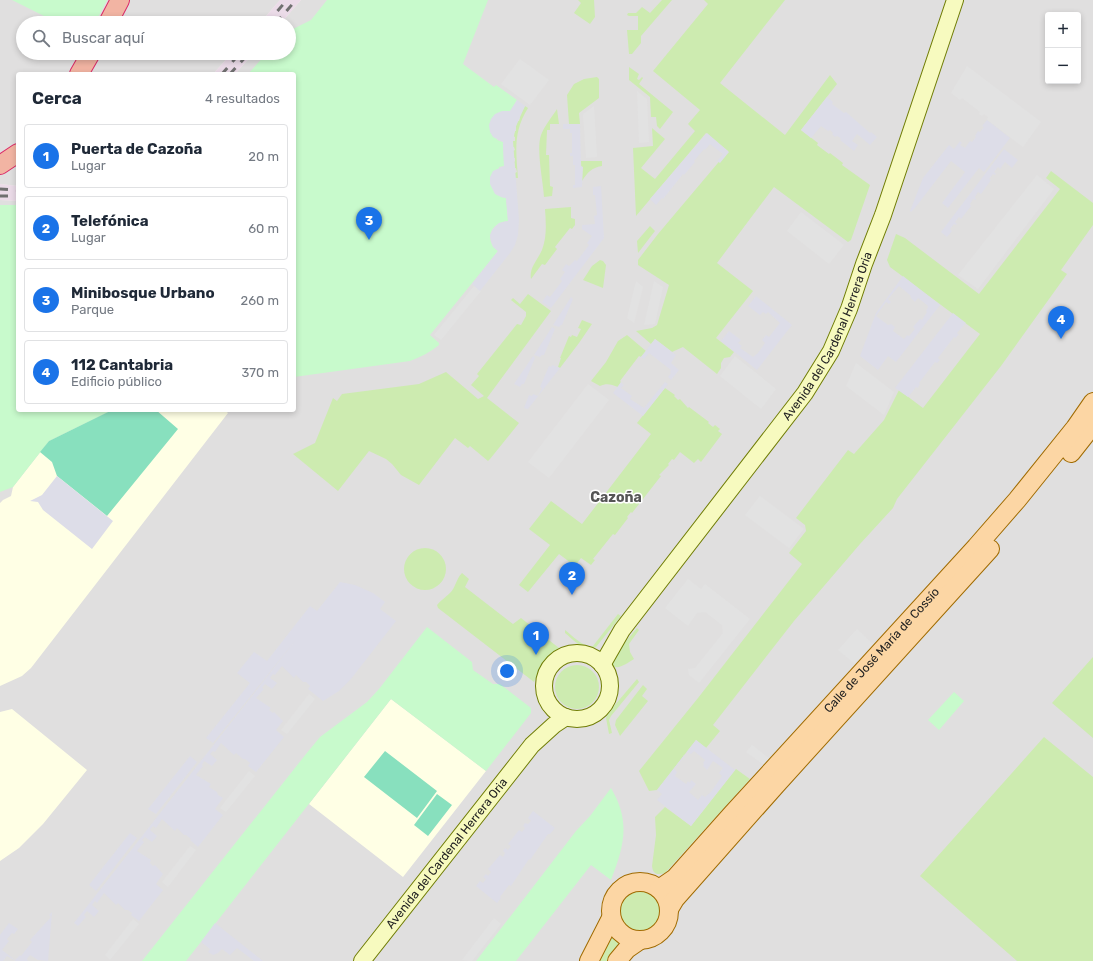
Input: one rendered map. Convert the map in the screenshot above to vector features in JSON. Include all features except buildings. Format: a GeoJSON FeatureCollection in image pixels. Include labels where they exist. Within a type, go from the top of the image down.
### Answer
{"type":"FeatureCollection","features":[{"type":"Feature","properties":{"kind":"highway"},"geometry":{"type":"LineString","coordinates":[[112,16],[120,0]]}},
{"type":"Feature","properties":{"kind":"highway"},"geometry":{"type":"LineString","coordinates":[[80,72],[87,60]]}},
{"type":"Feature","properties":{"kind":"highway"},"geometry":{"type":"LineString","coordinates":[[0,165],[16,154]]}},
{"type":"Feature","properties":{"kind":"main road","name":"Avenida del Cardenal Herrera Oria"},"geometry":{"type":"LineString","coordinates":[[622,630],[805,393],[831,351],[849,309],[864,264],[883,215],[955,0]]}},
{"type":"Feature","properties":{"kind":"main road","name":"Calle de José María de Cossío"},"geometry":{"type":"LineString","coordinates":[[659,889],[675,878],[976,547],[1017,500],[1075,428],[1093,402]]}},
{"type":"Feature","properties":{"kind":"main road","name":"Calle de José María de Cossío"},"geometry":{"type":"LineString","coordinates":[[669,909],[675,899],[771,790],[988,551],[1093,424]]}},
{"type":"Feature","properties":{"kind":"main road"},"geometry":{"type":"LineString","coordinates":[[587,655],[599,650],[622,630]]}},
{"type":"Feature","properties":{"kind":"main road"},"geometry":{"type":"LineString","coordinates":[[602,665],[622,630]]}},
{"type":"Feature","properties":{"kind":"main road"},"geometry":{"type":"LineString","coordinates":[[575,653],[587,655],[602,665],[608,676],[610,686],[606,702],[601,708],[592,715],[581,719],[566,717],[556,712],[545,696],[544,684],[547,672],[554,663],[563,656],[575,653]]}},
{"type":"Feature","properties":{"kind":"main road"},"geometry":{"type":"LineString","coordinates":[[532,745],[543,723],[548,702]]}},
{"type":"Feature","properties":{"kind":"main road"},"geometry":{"type":"LineString","coordinates":[[532,745],[554,725],[566,717]]}},
{"type":"Feature","properties":{"kind":"main road","name":"Avenida del Cardenal Herrera Oria"},"geometry":{"type":"LineString","coordinates":[[362,961],[532,745]]}},
{"type":"Feature","properties":{"kind":"main road"},"geometry":{"type":"LineString","coordinates":[[588,961],[611,918],[611,906],[616,895],[624,887],[629,884],[640,882],[653,885],[659,889],[667,902],[669,909],[668,917],[661,931],[655,936],[647,939],[640,940],[627,938],[617,929],[611,918]]}},
{"type":"Feature","properties":{"kind":"main road"},"geometry":{"type":"LineString","coordinates":[[617,961],[627,949],[640,940]]}},
{"type":"Feature","properties":{"kind":"shaded area"},"geometry":{"type":"Polygon","coordinates":[[[0,0],[280,0],[266,16],[16,16],[16,60],[226,60],[215,72],[16,72],[16,186],[0,184],[0,0]]]}},
{"type":"Feature","properties":{"kind":"shaded area"},"geometry":{"type":"Polygon","coordinates":[[[280,0],[301,0],[287,16],[266,16],[280,0]]]}},
{"type":"Feature","properties":{"kind":"shaded area"},"geometry":{"type":"Polygon","coordinates":[[[301,0],[1093,0],[1093,961],[0,961],[0,200],[16,201],[16,412],[296,412],[296,72],[237,72],[248,60],[296,60],[296,16],[287,16],[301,0]]]}},
{"type":"Feature","properties":{"kind":"shaded area"},"geometry":{"type":"Polygon","coordinates":[[[520,59],[549,80],[530,105],[501,84],[520,59]]]}},
{"type":"Feature","properties":{"kind":"shaded area"},"geometry":{"type":"Polygon","coordinates":[[[226,60],[248,60],[237,72],[215,72],[226,60]]]}},
{"type":"Feature","properties":{"kind":"shaded area"},"geometry":{"type":"Polygon","coordinates":[[[967,66],[1041,122],[1023,147],[987,120],[988,117],[984,114],[982,116],[979,114],[980,112],[962,98],[960,100],[951,93],[967,66]]]}},
{"type":"Feature","properties":{"kind":"shaded area"},"geometry":{"type":"Polygon","coordinates":[[[637,91],[647,99],[649,142],[639,143],[637,91]]]}},
{"type":"Feature","properties":{"kind":"shaded area"},"geometry":{"type":"Polygon","coordinates":[[[827,97],[833,102],[832,104],[844,113],[846,112],[870,133],[871,132],[877,137],[870,145],[857,134],[852,141],[858,145],[854,151],[840,140],[841,139],[839,137],[835,137],[830,130],[828,131],[821,126],[811,138],[801,130],[827,97]]]}},
{"type":"Feature","properties":{"kind":"shaded area"},"geometry":{"type":"Polygon","coordinates":[[[517,100],[525,106],[516,126],[513,141],[519,220],[518,235],[515,245],[510,253],[480,291],[472,284],[498,251],[493,247],[490,235],[499,223],[508,221],[506,198],[495,194],[490,184],[490,177],[493,171],[504,166],[503,142],[493,137],[490,132],[489,125],[495,114],[502,111],[510,111],[517,100]]]}},
{"type":"Feature","properties":{"kind":"shaded area"},"geometry":{"type":"Polygon","coordinates":[[[594,106],[597,157],[586,158],[583,114],[594,106]]]}},
{"type":"Feature","properties":{"kind":"shaded area"},"geometry":{"type":"Polygon","coordinates":[[[987,120],[1010,138],[984,172],[979,168],[948,208],[942,203],[965,172],[951,161],[911,212],[910,211],[923,178],[949,145],[954,149],[960,141],[962,143],[960,145],[965,148],[970,141],[972,142],[976,137],[975,136],[978,131],[980,132],[984,127],[982,126],[987,120]]]}},
{"type":"Feature","properties":{"kind":"shaded area"},"geometry":{"type":"Polygon","coordinates":[[[563,124],[580,124],[581,166],[583,167],[582,187],[573,188],[573,185],[575,185],[575,165],[573,165],[573,156],[570,156],[570,153],[572,153],[572,133],[570,133],[570,129],[563,129],[563,124]]]}},
{"type":"Feature","properties":{"kind":"shaded area"},"geometry":{"type":"Polygon","coordinates":[[[707,133],[729,152],[720,163],[717,161],[723,154],[710,144],[705,150],[704,149],[694,161],[695,162],[684,175],[683,174],[663,199],[662,198],[656,205],[650,199],[707,133]]]}},
{"type":"Feature","properties":{"kind":"shaded area"},"geometry":{"type":"Polygon","coordinates":[[[1004,149],[1018,160],[1012,168],[1005,162],[1000,169],[998,167],[994,172],[996,174],[993,174],[989,179],[991,180],[981,194],[978,192],[975,197],[976,200],[973,199],[970,204],[971,206],[961,219],[959,217],[955,222],[957,224],[954,224],[950,229],[952,231],[947,237],[941,232],[1004,149]]]}},
{"type":"Feature","properties":{"kind":"shaded area"},"geometry":{"type":"Polygon","coordinates":[[[1037,175],[1054,189],[978,289],[958,275],[1037,175]]]}},
{"type":"Feature","properties":{"kind":"shaded area"},"geometry":{"type":"Polygon","coordinates":[[[0,184],[16,186],[16,201],[0,200],[0,184]]]}},
{"type":"Feature","properties":{"kind":"shaded area"},"geometry":{"type":"Polygon","coordinates":[[[601,186],[604,238],[551,308],[542,302],[547,295],[550,297],[562,281],[560,279],[565,272],[562,270],[566,264],[569,266],[575,260],[577,261],[589,245],[587,243],[592,236],[582,229],[582,225],[595,224],[594,216],[597,215],[593,187],[601,186]]]}},
{"type":"Feature","properties":{"kind":"shaded area"},"geometry":{"type":"Polygon","coordinates":[[[801,212],[844,245],[829,264],[787,231],[801,212]]]}},
{"type":"Feature","properties":{"kind":"shaded area"},"geometry":{"type":"Polygon","coordinates":[[[903,276],[940,305],[896,362],[888,356],[878,370],[860,356],[876,313],[903,276]],[[899,286],[888,299],[891,302],[889,304],[886,302],[876,316],[888,325],[891,324],[895,327],[893,331],[904,339],[915,329],[913,327],[920,319],[922,320],[928,307],[918,298],[915,302],[910,295],[899,286]]]}},
{"type":"Feature","properties":{"kind":"shaded area"},"geometry":{"type":"Polygon","coordinates":[[[636,281],[643,287],[634,323],[627,318],[636,281]]]}},
{"type":"Feature","properties":{"kind":"shaded area"},"geometry":{"type":"Polygon","coordinates":[[[654,281],[663,287],[655,324],[644,325],[654,281]]]}},
{"type":"Feature","properties":{"kind":"shaded area"},"geometry":{"type":"Polygon","coordinates":[[[474,286],[481,291],[441,340],[434,335],[474,286]]]}},
{"type":"Feature","properties":{"kind":"shaded area"},"geometry":{"type":"Polygon","coordinates":[[[756,296],[792,325],[757,370],[721,341],[729,331],[741,340],[738,343],[742,346],[740,348],[753,357],[758,353],[765,343],[762,340],[766,335],[769,337],[780,323],[768,312],[766,314],[763,312],[760,315],[748,306],[756,296]]]}},
{"type":"Feature","properties":{"kind":"shaded area"},"geometry":{"type":"Polygon","coordinates":[[[571,297],[573,299],[562,325],[559,327],[553,325],[571,297]]]}},
{"type":"Feature","properties":{"kind":"shaded area"},"geometry":{"type":"Polygon","coordinates":[[[953,313],[966,323],[957,333],[959,335],[956,338],[954,337],[938,358],[940,360],[937,363],[935,362],[919,383],[918,388],[916,387],[908,397],[895,388],[953,313]]]}},
{"type":"Feature","properties":{"kind":"shaded area"},"geometry":{"type":"Polygon","coordinates":[[[552,327],[555,329],[544,355],[540,357],[534,355],[552,327]]]}},
{"type":"Feature","properties":{"kind":"shaded area"},"geometry":{"type":"Polygon","coordinates":[[[655,339],[676,355],[671,363],[679,370],[671,380],[668,377],[671,370],[649,353],[644,359],[641,357],[655,339]]]}},
{"type":"Feature","properties":{"kind":"shaded area"},"geometry":{"type":"Polygon","coordinates":[[[533,356],[535,358],[524,384],[520,387],[514,384],[533,356]]]}},
{"type":"Feature","properties":{"kind":"shaded area"},"geometry":{"type":"Polygon","coordinates":[[[735,356],[776,389],[761,409],[720,376],[735,356]]]}},
{"type":"Feature","properties":{"kind":"shaded area"},"geometry":{"type":"Polygon","coordinates":[[[856,363],[894,392],[884,415],[846,386],[856,363]]]}},
{"type":"Feature","properties":{"kind":"shaded area"},"geometry":{"type":"Polygon","coordinates":[[[552,365],[560,368],[528,409],[524,408],[529,395],[532,396],[533,394],[538,396],[542,388],[540,387],[549,366],[551,367],[552,365]]]}},
{"type":"Feature","properties":{"kind":"shaded area"},"geometry":{"type":"Polygon","coordinates":[[[621,382],[624,385],[621,388],[632,396],[630,399],[644,408],[665,382],[668,384],[643,416],[613,393],[621,382]]]}},
{"type":"Feature","properties":{"kind":"shaded area"},"geometry":{"type":"Polygon","coordinates":[[[588,384],[609,400],[549,478],[528,462],[588,384]]]}},
{"type":"Feature","properties":{"kind":"shaded area"},"geometry":{"type":"Polygon","coordinates":[[[108,412],[228,413],[31,668],[22,676],[0,686],[0,503],[11,496],[13,487],[49,441],[108,412]]]}},
{"type":"Feature","properties":{"kind":"shaded area"},"geometry":{"type":"Polygon","coordinates":[[[57,476],[113,521],[92,549],[43,510],[38,502],[30,501],[42,495],[57,476]]]}},
{"type":"Feature","properties":{"kind":"shaded area"},"geometry":{"type":"Polygon","coordinates":[[[760,496],[804,529],[789,548],[745,515],[760,496]]]}},
{"type":"Feature","properties":{"kind":"shaded area"},"geometry":{"type":"Polygon","coordinates":[[[688,579],[701,589],[705,584],[750,619],[699,683],[689,675],[688,669],[695,668],[723,633],[722,625],[705,612],[697,613],[688,626],[665,608],[688,579]]]}},
{"type":"Feature","properties":{"kind":"shaded area"},"geometry":{"type":"Polygon","coordinates":[[[340,582],[355,585],[373,593],[385,602],[380,609],[396,621],[351,679],[339,691],[323,701],[308,689],[310,686],[306,682],[303,682],[296,675],[294,678],[282,666],[275,675],[273,674],[270,678],[277,683],[272,689],[265,684],[262,688],[264,689],[256,698],[271,708],[269,710],[273,713],[274,712],[283,721],[276,730],[284,737],[256,772],[248,766],[250,763],[236,753],[234,755],[221,743],[215,752],[213,751],[210,754],[217,760],[212,766],[204,761],[203,766],[196,775],[211,784],[209,787],[223,798],[215,809],[223,815],[198,847],[190,840],[191,839],[177,828],[175,831],[162,819],[156,828],[153,826],[150,830],[157,836],[152,842],[145,837],[142,840],[144,842],[137,851],[151,860],[150,863],[153,866],[155,865],[163,874],[156,884],[163,890],[139,921],[131,915],[132,913],[125,910],[118,903],[116,905],[104,893],[97,903],[95,901],[92,905],[99,911],[94,917],[87,911],[84,915],[86,917],[78,926],[74,923],[298,637],[213,743],[206,738],[250,683],[237,673],[254,652],[267,661],[310,606],[317,611],[340,582]]]}},
{"type":"Feature","properties":{"kind":"shaded area"},"geometry":{"type":"Polygon","coordinates":[[[857,629],[873,644],[855,664],[838,650],[857,629]]]}},
{"type":"Feature","properties":{"kind":"shaded area"},"geometry":{"type":"Polygon","coordinates":[[[309,694],[315,699],[287,734],[281,730],[309,694]]]}},
{"type":"Feature","properties":{"kind":"shaded area"},"geometry":{"type":"Polygon","coordinates":[[[391,699],[486,771],[403,877],[309,804],[391,699]]]}},
{"type":"Feature","properties":{"kind":"shaded area"},"geometry":{"type":"Polygon","coordinates":[[[12,709],[87,770],[43,824],[19,848],[0,861],[0,712],[12,709]]]}},
{"type":"Feature","properties":{"kind":"shaded area"},"geometry":{"type":"Polygon","coordinates":[[[696,740],[735,770],[691,826],[657,800],[662,794],[657,790],[683,756],[684,757],[674,769],[677,772],[675,776],[686,784],[688,781],[690,783],[691,780],[696,784],[689,792],[698,800],[702,795],[705,797],[711,792],[722,776],[719,773],[723,768],[713,761],[707,770],[703,766],[705,760],[694,751],[691,754],[687,752],[685,754],[696,740]]]}},
{"type":"Feature","properties":{"kind":"shaded area"},"geometry":{"type":"Polygon","coordinates":[[[752,745],[770,759],[764,765],[746,752],[752,745]]]}},
{"type":"Feature","properties":{"kind":"shaded area"},"geometry":{"type":"Polygon","coordinates":[[[190,756],[197,762],[156,814],[148,809],[190,756]]]}},
{"type":"Feature","properties":{"kind":"shaded area"},"geometry":{"type":"Polygon","coordinates":[[[249,771],[255,776],[226,812],[220,808],[249,771]]]}},
{"type":"Feature","properties":{"kind":"shaded area"},"geometry":{"type":"Polygon","coordinates":[[[533,811],[555,828],[550,834],[548,834],[497,903],[476,886],[480,881],[483,883],[486,879],[483,877],[486,874],[488,876],[491,872],[488,869],[500,855],[503,857],[505,853],[503,851],[505,848],[508,850],[511,846],[508,844],[519,830],[522,832],[525,828],[523,826],[525,823],[528,824],[531,821],[528,818],[533,811]]]}},
{"type":"Feature","properties":{"kind":"shaded area"},"geometry":{"type":"Polygon","coordinates":[[[130,833],[137,838],[96,891],[89,885],[130,833]]]}},
{"type":"Feature","properties":{"kind":"shaded area"},"geometry":{"type":"Polygon","coordinates":[[[190,846],[196,850],[168,887],[162,882],[190,846]]]}},
{"type":"Feature","properties":{"kind":"shaded area"},"geometry":{"type":"Polygon","coordinates":[[[52,912],[48,961],[38,960],[30,955],[27,959],[28,961],[16,961],[7,956],[3,961],[0,961],[0,935],[9,923],[18,929],[7,939],[9,941],[2,950],[15,960],[20,955],[21,956],[32,942],[30,940],[51,917],[49,915],[52,912]]]}},
{"type":"Feature","properties":{"kind":"shaded area"},"geometry":{"type":"Polygon","coordinates":[[[494,918],[501,924],[472,961],[462,960],[494,918]]]}},
{"type":"Feature","properties":{"kind":"shaded area"},"geometry":{"type":"Polygon","coordinates":[[[133,919],[139,924],[110,960],[105,955],[133,919]]]}},
{"type":"Feature","properties":{"kind":"shaded area"},"geometry":{"type":"Polygon","coordinates":[[[215,923],[263,961],[254,961],[237,948],[230,955],[222,949],[213,955],[208,952],[210,949],[201,942],[215,923]]]}},
{"type":"Feature","properties":{"kind":"green space"},"geometry":{"type":"Polygon","coordinates":[[[12,0],[107,0],[99,16],[44,16],[12,0]]]}},
{"type":"Feature","properties":{"kind":"green space"},"geometry":{"type":"Polygon","coordinates":[[[327,0],[488,0],[463,64],[494,87],[496,85],[517,100],[510,112],[506,111],[497,140],[503,142],[504,166],[499,167],[501,197],[506,198],[508,221],[497,225],[491,232],[491,242],[493,247],[498,251],[430,335],[439,343],[439,345],[422,356],[410,361],[296,377],[296,72],[250,72],[261,60],[296,60],[296,28],[311,20],[327,0]]]}},
{"type":"Feature","properties":{"kind":"green space"},"geometry":{"type":"Polygon","coordinates":[[[578,0],[594,0],[595,17],[590,24],[574,13],[581,3],[578,0]]]}},
{"type":"Feature","properties":{"kind":"green space"},"geometry":{"type":"Polygon","coordinates":[[[662,0],[672,0],[641,36],[641,43],[632,54],[629,54],[627,30],[638,30],[638,16],[629,16],[627,15],[628,13],[636,13],[642,7],[650,13],[662,0]]]}},
{"type":"Feature","properties":{"kind":"green space"},"geometry":{"type":"Polygon","coordinates":[[[704,0],[785,0],[720,83],[785,135],[830,75],[837,84],[801,130],[818,143],[817,145],[843,163],[842,165],[870,185],[851,240],[848,242],[774,187],[717,263],[753,291],[716,338],[734,352],[730,357],[724,358],[721,363],[721,368],[717,374],[683,347],[672,352],[655,339],[651,344],[636,331],[652,328],[657,325],[669,285],[638,265],[638,260],[728,151],[706,133],[636,216],[633,148],[653,146],[652,128],[665,139],[641,168],[655,179],[695,131],[688,124],[700,110],[653,71],[708,4],[704,0]]]}},
{"type":"Feature","properties":{"kind":"green space"},"geometry":{"type":"Polygon","coordinates":[[[629,67],[639,74],[637,79],[639,80],[642,77],[643,78],[639,84],[673,112],[660,129],[657,126],[656,117],[651,117],[650,97],[629,80],[629,67]]]}},
{"type":"Feature","properties":{"kind":"green space"},"geometry":{"type":"Polygon","coordinates":[[[597,77],[599,79],[599,98],[579,113],[580,124],[569,124],[567,95],[574,84],[584,79],[597,77]]]}},
{"type":"Feature","properties":{"kind":"green space"},"geometry":{"type":"Polygon","coordinates":[[[525,106],[528,108],[523,117],[518,134],[516,150],[518,178],[515,178],[515,173],[517,172],[515,168],[513,151],[515,150],[513,147],[513,141],[515,141],[515,137],[513,136],[516,131],[519,117],[525,106]]]}},
{"type":"Feature","properties":{"kind":"green space"},"geometry":{"type":"Polygon","coordinates":[[[557,109],[559,124],[550,124],[550,130],[547,130],[546,155],[549,155],[550,186],[553,187],[552,196],[544,197],[539,157],[540,141],[544,128],[557,109]]]}},
{"type":"Feature","properties":{"kind":"green space"},"geometry":{"type":"Polygon","coordinates":[[[581,161],[602,161],[602,166],[590,171],[582,181],[581,161]]]}},
{"type":"Feature","properties":{"kind":"green space"},"geometry":{"type":"Polygon","coordinates":[[[1051,171],[1093,203],[1093,225],[1061,270],[1067,274],[1001,366],[897,499],[893,508],[794,621],[713,725],[720,731],[706,748],[696,740],[657,790],[649,791],[639,771],[802,564],[789,553],[806,531],[805,525],[796,518],[848,450],[854,454],[884,420],[899,390],[923,408],[980,334],[890,267],[887,260],[896,234],[905,238],[979,294],[1060,189],[1046,178],[1051,171]]]}},
{"type":"Feature","properties":{"kind":"green space"},"geometry":{"type":"Polygon","coordinates":[[[0,205],[16,205],[16,412],[108,412],[49,441],[13,487],[0,492],[0,205]]]}},
{"type":"Feature","properties":{"kind":"green space"},"geometry":{"type":"Polygon","coordinates":[[[571,207],[571,218],[575,219],[575,225],[572,229],[570,228],[555,247],[557,249],[545,265],[542,264],[531,279],[532,268],[542,250],[545,240],[545,209],[571,207]]]}},
{"type":"Feature","properties":{"kind":"green space"},"geometry":{"type":"Polygon","coordinates":[[[650,226],[655,231],[638,253],[637,241],[650,226]]]}},
{"type":"Feature","properties":{"kind":"green space"},"geometry":{"type":"Polygon","coordinates":[[[600,260],[606,265],[603,288],[583,280],[592,266],[600,260]]]}},
{"type":"Feature","properties":{"kind":"green space"},"geometry":{"type":"Polygon","coordinates":[[[528,294],[551,311],[487,398],[519,423],[488,461],[470,446],[468,448],[455,438],[419,485],[401,475],[386,459],[369,451],[338,491],[293,454],[315,443],[333,398],[337,401],[342,394],[419,384],[446,372],[478,399],[484,396],[471,385],[479,376],[477,374],[517,324],[521,325],[526,316],[526,312],[511,300],[513,298],[520,304],[528,294]]]}},
{"type":"Feature","properties":{"kind":"green space"},"geometry":{"type":"Polygon","coordinates":[[[582,320],[592,324],[560,368],[558,367],[560,358],[569,336],[571,337],[572,335],[577,337],[581,329],[578,328],[582,320]]]}},
{"type":"Feature","properties":{"kind":"green space"},"geometry":{"type":"Polygon","coordinates":[[[627,335],[646,351],[641,357],[639,356],[620,381],[621,382],[618,387],[609,384],[600,386],[591,381],[606,362],[618,341],[627,335]]]}},
{"type":"Feature","properties":{"kind":"green space"},"geometry":{"type":"Polygon","coordinates":[[[665,388],[675,395],[674,396],[678,400],[680,399],[688,408],[689,407],[709,422],[708,423],[713,427],[715,425],[720,429],[718,431],[722,434],[701,462],[698,459],[694,463],[680,452],[674,460],[672,459],[668,464],[669,465],[659,475],[661,476],[632,513],[631,512],[627,517],[628,518],[615,535],[613,534],[593,559],[595,560],[591,565],[581,558],[575,566],[559,554],[528,592],[519,585],[550,545],[529,529],[551,501],[582,524],[651,434],[637,423],[665,388]]]}},
{"type":"Feature","properties":{"kind":"green space"},"geometry":{"type":"Polygon","coordinates":[[[108,412],[158,412],[178,429],[107,516],[57,476],[52,462],[40,452],[49,441],[108,412]]]}},
{"type":"Feature","properties":{"kind":"green space"},"geometry":{"type":"Polygon","coordinates":[[[421,548],[429,548],[437,551],[443,557],[446,569],[443,581],[437,587],[429,590],[421,590],[413,587],[407,581],[404,573],[404,565],[407,557],[413,551],[421,548]]]}},
{"type":"Feature","properties":{"kind":"green space"},"geometry":{"type":"Polygon","coordinates":[[[462,573],[469,579],[465,587],[513,624],[521,618],[559,648],[556,654],[542,665],[534,682],[438,608],[437,605],[452,591],[462,573]]]}},
{"type":"Feature","properties":{"kind":"green space"},"geometry":{"type":"Polygon","coordinates":[[[618,614],[621,616],[596,647],[583,647],[565,633],[565,630],[585,645],[593,646],[618,614]]]}},
{"type":"Feature","properties":{"kind":"green space"},"geometry":{"type":"Polygon","coordinates":[[[427,627],[472,662],[473,670],[493,684],[500,684],[531,708],[531,713],[486,771],[391,699],[186,961],[142,961],[320,737],[367,702],[379,689],[427,627]]]}},
{"type":"Feature","properties":{"kind":"green space"},"geometry":{"type":"Polygon","coordinates":[[[637,628],[639,630],[629,644],[630,652],[634,659],[620,667],[614,667],[611,665],[611,659],[637,628]]]}},
{"type":"Feature","properties":{"kind":"green space"},"geometry":{"type":"Polygon","coordinates":[[[1093,657],[1093,738],[1052,703],[1093,657]]]}},
{"type":"Feature","properties":{"kind":"green space"},"geometry":{"type":"Polygon","coordinates":[[[577,665],[589,669],[595,675],[599,687],[595,699],[589,705],[577,709],[565,705],[559,699],[555,687],[559,675],[565,669],[577,665]]]}},
{"type":"Feature","properties":{"kind":"green space"},"geometry":{"type":"Polygon","coordinates":[[[637,679],[639,682],[611,716],[609,720],[612,733],[609,734],[606,718],[608,713],[637,679]]]}},
{"type":"Feature","properties":{"kind":"green space"},"geometry":{"type":"Polygon","coordinates":[[[643,685],[647,689],[642,696],[648,701],[620,736],[615,725],[616,720],[643,685]]]}},
{"type":"Feature","properties":{"kind":"green space"},"geometry":{"type":"Polygon","coordinates":[[[954,692],[964,701],[939,730],[928,720],[954,692]]]}},
{"type":"Feature","properties":{"kind":"green space"},"geometry":{"type":"Polygon","coordinates":[[[1044,737],[1093,777],[1093,961],[1017,961],[920,876],[1044,737]]]}},
{"type":"Feature","properties":{"kind":"green space"},"geometry":{"type":"Polygon","coordinates":[[[385,751],[437,791],[417,818],[364,777],[385,751]]]}},
{"type":"Feature","properties":{"kind":"green space"},"geometry":{"type":"Polygon","coordinates":[[[736,769],[750,779],[665,873],[655,873],[652,866],[656,835],[655,817],[665,807],[691,826],[736,769]]]}},
{"type":"Feature","properties":{"kind":"green space"},"geometry":{"type":"Polygon","coordinates":[[[611,788],[621,812],[623,834],[622,845],[611,880],[591,865],[516,961],[476,961],[576,831],[590,816],[611,788]]]}},
{"type":"Feature","properties":{"kind":"green space"},"geometry":{"type":"Polygon","coordinates":[[[437,794],[452,805],[428,836],[414,825],[437,794]]]}},
{"type":"Feature","properties":{"kind":"green space"},"geometry":{"type":"Polygon","coordinates":[[[636,891],[644,891],[655,897],[661,908],[661,916],[655,927],[644,933],[636,933],[625,927],[619,916],[619,908],[625,897],[636,891]]]}},
{"type":"Feature","properties":{"kind":"green space"},"geometry":{"type":"Polygon","coordinates":[[[612,932],[625,944],[609,961],[595,961],[612,932]]]}},
{"type":"Feature","properties":{"kind":"railway"},"geometry":{"type":"LineString","coordinates":[[273,16],[287,0]]}},
{"type":"Feature","properties":{"kind":"railway"},"geometry":{"type":"LineString","coordinates":[[282,16],[296,0]]}},
{"type":"Feature","properties":{"kind":"railway"},"geometry":{"type":"LineString","coordinates":[[224,72],[234,60]]}},
{"type":"Feature","properties":{"kind":"railway"},"geometry":{"type":"LineString","coordinates":[[232,72],[243,60]]}},
{"type":"Feature","properties":{"kind":"railway"},"geometry":{"type":"LineString","coordinates":[[0,189],[16,190]]}},
{"type":"Feature","properties":{"kind":"railway"},"geometry":{"type":"LineString","coordinates":[[0,196],[16,196]]}},
{"type":"Feature","properties":{"kind":"place","name":"Minibosque Urbano"},"geometry":{"type":"Point","coordinates":[369,240]}},
{"type":"Feature","properties":{"kind":"place","name":"112 Cantabria"},"geometry":{"type":"Point","coordinates":[1061,339]}},
{"type":"Feature","properties":{"kind":"place","name":"Telefónica"},"geometry":{"type":"Point","coordinates":[572,595]}},
{"type":"Feature","properties":{"kind":"place","name":"Puerta de Cazoña"},"geometry":{"type":"Point","coordinates":[536,655]}},
{"type":"Feature","properties":{"kind":"district","name":"Cazoña"},"geometry":{"type":"Point","coordinates":[616,497]}}]}
